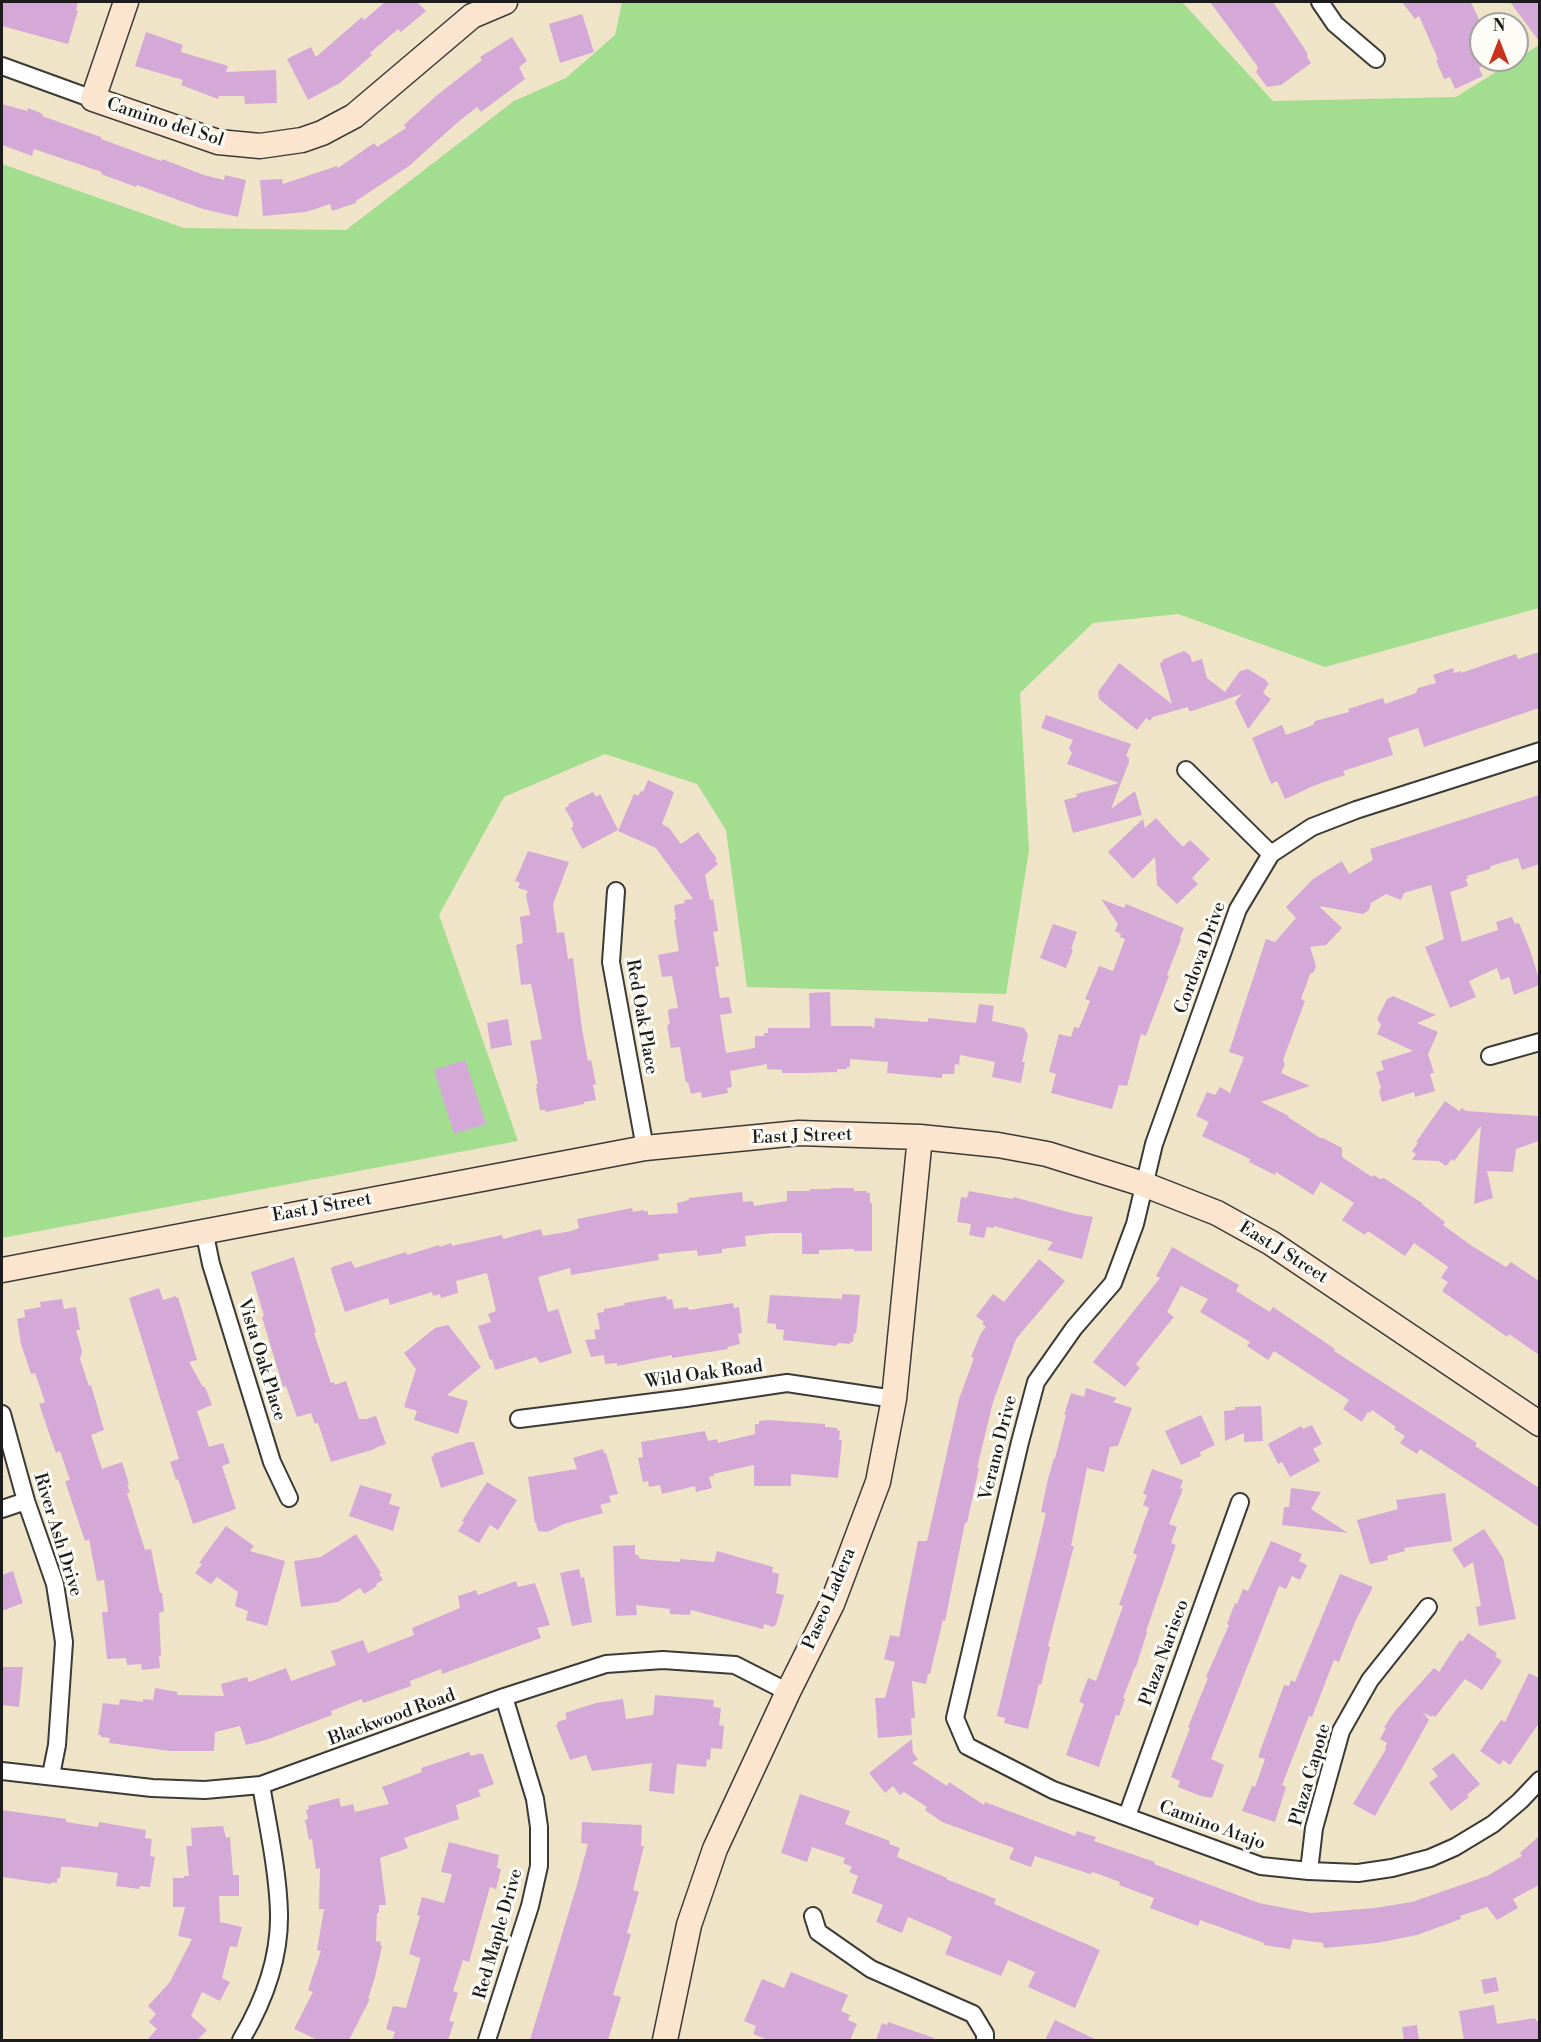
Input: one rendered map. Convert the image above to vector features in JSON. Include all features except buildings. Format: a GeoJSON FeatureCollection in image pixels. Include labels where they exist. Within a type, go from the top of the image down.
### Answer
{"type":"FeatureCollection","features":[{"type":"Feature","properties":{"kind":"street"},"geometry":{"type":"LineString","coordinates":[[93,99],[126,2]]}},
{"type":"Feature","properties":{"kind":"street","name":"Camino del Sol"},"geometry":{"type":"LineString","coordinates":[[2,66],[218,142],[260,146],[302,140],[322,133],[354,116],[472,15],[505,2]]}},
{"type":"Feature","properties":{"kind":"street"},"geometry":{"type":"LineString","coordinates":[[1320,2],[1335,24],[1376,59]]}},
{"type":"Feature","properties":{"kind":"street","name":"Cordova Drive"},"geometry":{"type":"LineString","coordinates":[[1143,1184],[1154,1144],[1238,909],[1271,854],[1312,827],[1356,810],[1539,751]]}},
{"type":"Feature","properties":{"kind":"street"},"geometry":{"type":"LineString","coordinates":[[1185,770],[1271,854]]}},
{"type":"Feature","properties":{"kind":"street","name":"Red Oak Place"},"geometry":{"type":"LineString","coordinates":[[616,891],[611,962],[645,1148]]}},
{"type":"Feature","properties":{"kind":"street"},"geometry":{"type":"LineString","coordinates":[[1490,1056],[1539,1042]]}},
{"type":"Feature","properties":{"kind":"street","name":"East J Street"},"geometry":{"type":"LineString","coordinates":[[2,1270],[645,1148],[799,1133],[921,1137],[998,1145],[1047,1154],[1143,1184],[1217,1213],[1271,1244],[1539,1424]]}},
{"type":"Feature","properties":{"kind":"street","name":"Paseo Ladera"},"geometry":{"type":"LineString","coordinates":[[664,2040],[689,1925],[715,1849],[832,1604],[878,1482],[894,1400],[921,1137]]}},
{"type":"Feature","properties":{"kind":"street","name":"Verano Drive"},"geometry":{"type":"LineString","coordinates":[[967,1746],[955,1718],[1036,1382],[1074,1328],[1113,1283],[1135,1224],[1143,1184]]}},
{"type":"Feature","properties":{"kind":"street","name":"Vista Oak Place"},"geometry":{"type":"LineString","coordinates":[[204,1230],[211,1264],[272,1462],[289,1498]]}},
{"type":"Feature","properties":{"kind":"street","name":"Wild Oak Road"},"geometry":{"type":"LineString","coordinates":[[519,1419],[787,1383],[894,1400]]}},
{"type":"Feature","properties":{"kind":"street","name":"River Ash Drive"},"geometry":{"type":"LineString","coordinates":[[2,1414],[26,1501],[55,1584],[64,1642],[57,1746],[51,1775]]}},
{"type":"Feature","properties":{"kind":"street"},"geometry":{"type":"LineString","coordinates":[[2,1509],[26,1501]]}},
{"type":"Feature","properties":{"kind":"street","name":"Plaza Narisco"},"geometry":{"type":"LineString","coordinates":[[1127,1816],[1240,1502]]}},
{"type":"Feature","properties":{"kind":"street","name":"Plaza Capote"},"geometry":{"type":"LineString","coordinates":[[1309,1871],[1314,1828],[1341,1731],[1370,1680],[1428,1607]]}},
{"type":"Feature","properties":{"kind":"street","name":"Blackwood Road"},"geometry":{"type":"LineString","coordinates":[[2,1771],[152,1788],[205,1790],[261,1785],[504,1697],[606,1664],[663,1660],[735,1665],[788,1692]]}},
{"type":"Feature","properties":{"kind":"street","name":"Red Maple Drive"},"geometry":{"type":"LineString","coordinates":[[487,2040],[530,1906],[539,1866],[539,1827],[535,1799],[504,1697]]}},
{"type":"Feature","properties":{"kind":"street","name":"Camino Atajo"},"geometry":{"type":"LineString","coordinates":[[967,1746],[1053,1790],[1261,1866],[1333,1873],[1366,1872],[1399,1867],[1430,1858],[1478,1834],[1520,1801],[1539,1780]]}},
{"type":"Feature","properties":{"kind":"street"},"geometry":{"type":"LineString","coordinates":[[241,2040],[261,2003],[272,1965],[279,1915],[261,1785]]}},
{"type":"Feature","properties":{"kind":"street"},"geometry":{"type":"LineString","coordinates":[[813,1916],[818,1932],[871,1969],[973,2014],[985,2034],[985,2040]]}},
{"type":"Feature","properties":{"kind":"green space"},"geometry":{"type":"Polygon","coordinates":[[[622,2],[1182,2],[1273,101],[1456,97],[1496,72],[1529,72],[1529,51],[1539,45],[1539,608],[1325,667],[1178,614],[1093,623],[1020,693],[1029,850],[1006,994],[747,987],[726,830],[697,784],[605,754],[504,797],[439,915],[518,1141],[2,1238],[2,164],[184,228],[346,230],[514,101],[566,78],[615,35],[622,2]]]}}]}
